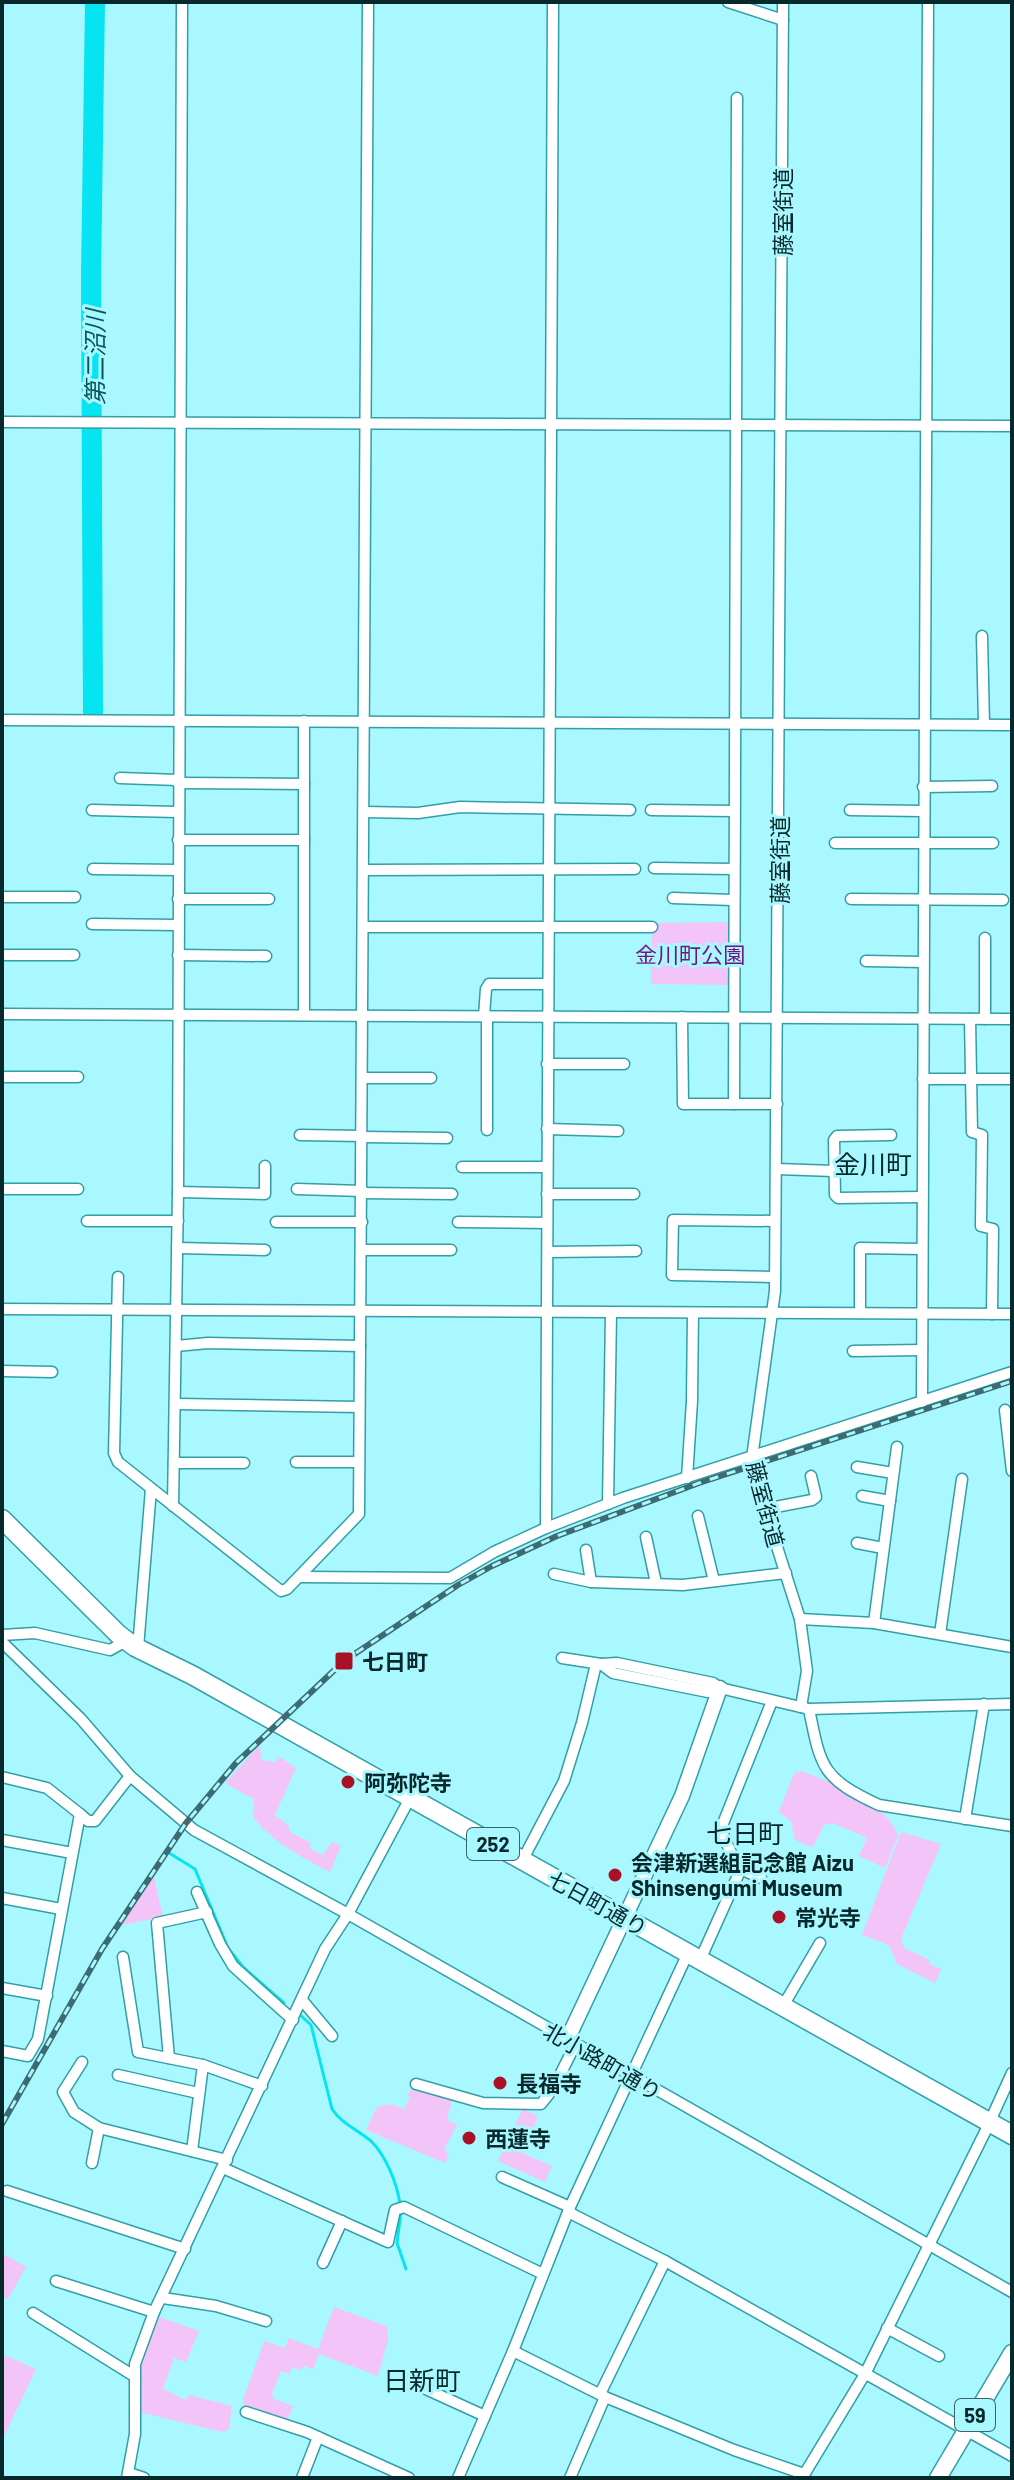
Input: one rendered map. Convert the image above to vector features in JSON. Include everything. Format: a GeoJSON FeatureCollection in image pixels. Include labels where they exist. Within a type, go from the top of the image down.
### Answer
{"type":"FeatureCollection","features":[{"type":"Feature","properties":{"kind":"highway","name":"七日町通り"},"geometry":{"type":"LineString","coordinates":[[2,1519],[132,1645],[185,1671],[1012,2135]]}},
{"type":"Feature","properties":{"kind":"main road","name":"59"},"geometry":{"type":"LineString","coordinates":[[938,2478],[1012,2353]]}},
{"type":"Feature","properties":{"kind":"street"},"geometry":{"type":"LineString","coordinates":[[173,1506],[178,1221],[182,2]]}},
{"type":"Feature","properties":{"kind":"street"},"geometry":{"type":"LineString","coordinates":[[118,1277],[114,1453],[118,1462],[281,1591],[287,1589],[359,1514],[368,2]]}},
{"type":"Feature","properties":{"kind":"street"},"geometry":{"type":"LineString","coordinates":[[546,1528],[553,2]]}},
{"type":"Feature","properties":{"kind":"street"},"geometry":{"type":"LineString","coordinates":[[728,2],[783,20]]}},
{"type":"Feature","properties":{"kind":"street","name":"藤室街道"},"geometry":{"type":"LineString","coordinates":[[783,2],[775,1277],[773,1313],[752,1458],[800,1619],[807,1671],[805,1708],[818,1754],[826,1770],[879,1805],[1012,1826]]}},
{"type":"Feature","properties":{"kind":"street"},"geometry":{"type":"LineString","coordinates":[[922,1402],[928,2]]}},
{"type":"Feature","properties":{"kind":"street"},"geometry":{"type":"LineString","coordinates":[[734,1104],[737,98]]}},
{"type":"Feature","properties":{"kind":"street"},"geometry":{"type":"LineString","coordinates":[[2,422],[1012,426]]}},
{"type":"Feature","properties":{"kind":"street"},"geometry":{"type":"LineString","coordinates":[[982,636],[984,724]]}},
{"type":"Feature","properties":{"kind":"street"},"geometry":{"type":"LineString","coordinates":[[2,720],[1012,725]]}},
{"type":"Feature","properties":{"kind":"street"},"geometry":{"type":"LineString","coordinates":[[304,721],[304,1015]]}},
{"type":"Feature","properties":{"kind":"street"},"geometry":{"type":"LineString","coordinates":[[120,778],[304,784]]}},
{"type":"Feature","properties":{"kind":"street"},"geometry":{"type":"LineString","coordinates":[[923,787],[992,786]]}},
{"type":"Feature","properties":{"kind":"street"},"geometry":{"type":"LineString","coordinates":[[364,812],[418,813],[460,807],[630,810]]}},
{"type":"Feature","properties":{"kind":"street"},"geometry":{"type":"LineString","coordinates":[[92,810],[178,812]]}},
{"type":"Feature","properties":{"kind":"street"},"geometry":{"type":"LineString","coordinates":[[651,810],[734,811]]}},
{"type":"Feature","properties":{"kind":"street"},"geometry":{"type":"LineString","coordinates":[[850,810],[923,811]]}},
{"type":"Feature","properties":{"kind":"street"},"geometry":{"type":"LineString","coordinates":[[178,840],[304,840]]}},
{"type":"Feature","properties":{"kind":"street"},"geometry":{"type":"LineString","coordinates":[[835,843],[993,843]]}},
{"type":"Feature","properties":{"kind":"street"},"geometry":{"type":"LineString","coordinates":[[654,868],[734,869]]}},
{"type":"Feature","properties":{"kind":"street"},"geometry":{"type":"LineString","coordinates":[[93,869],[178,870]]}},
{"type":"Feature","properties":{"kind":"street"},"geometry":{"type":"LineString","coordinates":[[364,870],[635,869]]}},
{"type":"Feature","properties":{"kind":"street"},"geometry":{"type":"LineString","coordinates":[[2,897],[75,897]]}},
{"type":"Feature","properties":{"kind":"street"},"geometry":{"type":"LineString","coordinates":[[673,898],[733,900]]}},
{"type":"Feature","properties":{"kind":"street"},"geometry":{"type":"LineString","coordinates":[[178,899],[269,899]]}},
{"type":"Feature","properties":{"kind":"street"},"geometry":{"type":"LineString","coordinates":[[851,899],[1003,900]]}},
{"type":"Feature","properties":{"kind":"street"},"geometry":{"type":"LineString","coordinates":[[92,924],[178,925]]}},
{"type":"Feature","properties":{"kind":"street"},"geometry":{"type":"LineString","coordinates":[[364,927],[652,927]]}},
{"type":"Feature","properties":{"kind":"street"},"geometry":{"type":"LineString","coordinates":[[985,938],[985,1019]]}},
{"type":"Feature","properties":{"kind":"street"},"geometry":{"type":"LineString","coordinates":[[2,955],[74,955]]}},
{"type":"Feature","properties":{"kind":"street"},"geometry":{"type":"LineString","coordinates":[[178,955],[266,956]]}},
{"type":"Feature","properties":{"kind":"street"},"geometry":{"type":"LineString","coordinates":[[866,961],[923,962]]}},
{"type":"Feature","properties":{"kind":"street"},"geometry":{"type":"LineString","coordinates":[[487,1130],[486,989],[489,984],[548,984]]}},
{"type":"Feature","properties":{"kind":"street"},"geometry":{"type":"LineString","coordinates":[[2,1014],[1012,1019]]}},
{"type":"Feature","properties":{"kind":"street"},"geometry":{"type":"LineString","coordinates":[[682,1017],[683,1104],[777,1104]]}},
{"type":"Feature","properties":{"kind":"street"},"geometry":{"type":"LineString","coordinates":[[970,1019],[972,1132],[982,1135],[981,1226],[993,1229],[992,1314]]}},
{"type":"Feature","properties":{"kind":"street"},"geometry":{"type":"LineString","coordinates":[[547,1064],[624,1064]]}},
{"type":"Feature","properties":{"kind":"street"},"geometry":{"type":"LineString","coordinates":[[2,1077],[78,1077]]}},
{"type":"Feature","properties":{"kind":"street"},"geometry":{"type":"LineString","coordinates":[[363,1078],[431,1078]]}},
{"type":"Feature","properties":{"kind":"street"},"geometry":{"type":"LineString","coordinates":[[923,1079],[1011,1079]]}},
{"type":"Feature","properties":{"kind":"street"},"geometry":{"type":"LineString","coordinates":[[547,1129],[618,1131]]}},
{"type":"Feature","properties":{"kind":"street"},"geometry":{"type":"LineString","coordinates":[[300,1135],[447,1138]]}},
{"type":"Feature","properties":{"kind":"street"},"geometry":{"type":"LineString","coordinates":[[891,1135],[837,1136],[834,1140],[834,1189],[838,1198],[922,1197]]}},
{"type":"Feature","properties":{"kind":"street"},"geometry":{"type":"LineString","coordinates":[[178,1192],[265,1194],[265,1166]]}},
{"type":"Feature","properties":{"kind":"street"},"geometry":{"type":"LineString","coordinates":[[462,1167],[547,1167]]}},
{"type":"Feature","properties":{"kind":"street"},"geometry":{"type":"LineString","coordinates":[[777,1169],[834,1171]]}},
{"type":"Feature","properties":{"kind":"street"},"geometry":{"type":"LineString","coordinates":[[2,1189],[78,1189]]}},
{"type":"Feature","properties":{"kind":"street"},"geometry":{"type":"LineString","coordinates":[[297,1189],[452,1194]]}},
{"type":"Feature","properties":{"kind":"street"},"geometry":{"type":"LineString","coordinates":[[547,1194],[634,1194]]}},
{"type":"Feature","properties":{"kind":"street"},"geometry":{"type":"LineString","coordinates":[[775,1221],[673,1220],[672,1261],[672,1275],[775,1277]]}},
{"type":"Feature","properties":{"kind":"street"},"geometry":{"type":"LineString","coordinates":[[87,1221],[178,1221]]}},
{"type":"Feature","properties":{"kind":"street"},"geometry":{"type":"LineString","coordinates":[[276,1222],[362,1222]]}},
{"type":"Feature","properties":{"kind":"street"},"geometry":{"type":"LineString","coordinates":[[458,1222],[547,1223]]}},
{"type":"Feature","properties":{"kind":"street"},"geometry":{"type":"LineString","coordinates":[[177,1248],[265,1250]]}},
{"type":"Feature","properties":{"kind":"street"},"geometry":{"type":"LineString","coordinates":[[860,1313],[860,1248],[922,1249]]}},
{"type":"Feature","properties":{"kind":"street"},"geometry":{"type":"LineString","coordinates":[[362,1250],[451,1250]]}},
{"type":"Feature","properties":{"kind":"street"},"geometry":{"type":"LineString","coordinates":[[548,1252],[636,1251]]}},
{"type":"Feature","properties":{"kind":"street"},"geometry":{"type":"LineString","coordinates":[[2,1309],[1012,1314]]}},
{"type":"Feature","properties":{"kind":"street"},"geometry":{"type":"LineString","coordinates":[[608,1504],[611,1313]]}},
{"type":"Feature","properties":{"kind":"street"},"geometry":{"type":"LineString","coordinates":[[687,1478],[693,1313]]}},
{"type":"Feature","properties":{"kind":"street"},"geometry":{"type":"LineString","coordinates":[[176,1346],[208,1343],[360,1346]]}},
{"type":"Feature","properties":{"kind":"street"},"geometry":{"type":"LineString","coordinates":[[853,1351],[922,1350]]}},
{"type":"Feature","properties":{"kind":"street"},"geometry":{"type":"LineString","coordinates":[[2,1371],[52,1372]]}},
{"type":"Feature","properties":{"kind":"street"},"geometry":{"type":"LineString","coordinates":[[300,1577],[450,1578],[494,1552],[608,1504],[1012,1372]]}},
{"type":"Feature","properties":{"kind":"street"},"geometry":{"type":"LineString","coordinates":[[176,1404],[359,1407]]}},
{"type":"Feature","properties":{"kind":"street"},"geometry":{"type":"LineString","coordinates":[[1005,1410],[1012,1471]]}},
{"type":"Feature","properties":{"kind":"street"},"geometry":{"type":"LineString","coordinates":[[874,1623],[897,1447]]}},
{"type":"Feature","properties":{"kind":"street"},"geometry":{"type":"LineString","coordinates":[[296,1462],[359,1462]]}},
{"type":"Feature","properties":{"kind":"street"},"geometry":{"type":"LineString","coordinates":[[174,1463],[244,1463]]}},
{"type":"Feature","properties":{"kind":"street"},"geometry":{"type":"LineString","coordinates":[[857,1467],[893,1473]]}},
{"type":"Feature","properties":{"kind":"street"},"geometry":{"type":"LineString","coordinates":[[765,1509],[812,1500],[816,1497],[811,1476]]}},
{"type":"Feature","properties":{"kind":"street"},"geometry":{"type":"LineString","coordinates":[[940,1634],[962,1479]]}},
{"type":"Feature","properties":{"kind":"street"},"geometry":{"type":"LineString","coordinates":[[2,1635],[35,1633],[110,1650],[132,1645],[151,1489]]}},
{"type":"Feature","properties":{"kind":"street"},"geometry":{"type":"LineString","coordinates":[[862,1496],[890,1501]]}},
{"type":"Feature","properties":{"kind":"street"},"geometry":{"type":"LineString","coordinates":[[698,1516],[714,1581]]}},
{"type":"Feature","properties":{"kind":"street"},"geometry":{"type":"LineString","coordinates":[[646,1537],[656,1583]]}},
{"type":"Feature","properties":{"kind":"street"},"geometry":{"type":"LineString","coordinates":[[857,1543],[883,1548]]}},
{"type":"Feature","properties":{"kind":"street"},"geometry":{"type":"LineString","coordinates":[[586,1550],[591,1582]]}},
{"type":"Feature","properties":{"kind":"street"},"geometry":{"type":"LineString","coordinates":[[554,1574],[591,1582],[683,1585],[786,1573]]}},
{"type":"Feature","properties":{"kind":"street"},"geometry":{"type":"LineString","coordinates":[[800,1619],[874,1623],[1012,1647]]}},
{"type":"Feature","properties":{"kind":"street","name":"北小路町通り"},"geometry":{"type":"LineString","coordinates":[[2,1642],[81,1719],[130,1776],[194,1830],[348,1914],[1012,2292]]}},
{"type":"Feature","properties":{"kind":"street"},"geometry":{"type":"LineString","coordinates":[[562,1658],[598,1664],[613,1673],[708,1692],[720,1688],[805,1708],[1012,1704]]}},
{"type":"Feature","properties":{"kind":"street"},"geometry":{"type":"LineString","coordinates":[[522,1861],[564,1781],[598,1664]]}},
{"type":"Feature","properties":{"kind":"street"},"geometry":{"type":"LineString","coordinates":[[416,2084],[468,2101],[519,2105],[541,2104],[553,2089],[625,1918],[682,1796],[720,1688]]}},
{"type":"Feature","properties":{"kind":"street"},"geometry":{"type":"LineString","coordinates":[[761,1878],[740,1869],[724,1838],[722,1826],[772,1701]]}},
{"type":"Feature","properties":{"kind":"street"},"geometry":{"type":"LineString","coordinates":[[965,1819],[984,1704]]}},
{"type":"Feature","properties":{"kind":"street"},"geometry":{"type":"LineString","coordinates":[[2,1777],[47,1788],[88,1821],[95,1821],[130,1776]]}},
{"type":"Feature","properties":{"kind":"street"},"geometry":{"type":"LineString","coordinates":[[144,2478],[128,2476],[135,2434],[134,2376],[137,2356],[154,2312],[325,1949],[348,1914],[410,1798]]}},
{"type":"Feature","properties":{"kind":"street"},"geometry":{"type":"LineString","coordinates":[[2,2051],[28,2056],[38,2039],[80,1814]]}},
{"type":"Feature","properties":{"kind":"street"},"geometry":{"type":"LineString","coordinates":[[2,1840],[72,1853]]}},
{"type":"Feature","properties":{"kind":"street"},"geometry":{"type":"LineString","coordinates":[[458,2478],[569,2209],[631,2077],[740,1869]]}},
{"type":"Feature","properties":{"kind":"street"},"geometry":{"type":"LineString","coordinates":[[197,1892],[233,1966],[293,2020]]}},
{"type":"Feature","properties":{"kind":"street"},"geometry":{"type":"LineString","coordinates":[[2,1898],[61,1909]]}},
{"type":"Feature","properties":{"kind":"street"},"geometry":{"type":"LineString","coordinates":[[169,2058],[157,1923],[207,1912]]}},
{"type":"Feature","properties":{"kind":"street"},"geometry":{"type":"LineString","coordinates":[[783,2006],[820,1943]]}},
{"type":"Feature","properties":{"kind":"street"},"geometry":{"type":"LineString","coordinates":[[123,1957],[138,2052],[203,2065],[262,2086]]}},
{"type":"Feature","properties":{"kind":"street"},"geometry":{"type":"LineString","coordinates":[[2,1988],[47,1996]]}},
{"type":"Feature","properties":{"kind":"street"},"geometry":{"type":"LineString","coordinates":[[302,2000],[332,2036]]}},
{"type":"Feature","properties":{"kind":"street"},"geometry":{"type":"LineString","coordinates":[[82,2062],[63,2092],[74,2112],[99,2128],[192,2151],[225,2164],[388,2242],[400,2208],[543,2274]]}},
{"type":"Feature","properties":{"kind":"street"},"geometry":{"type":"LineString","coordinates":[[192,2151],[203,2065]]}},
{"type":"Feature","properties":{"kind":"street"},"geometry":{"type":"LineString","coordinates":[[513,2351],[602,2396],[803,2476],[865,2374],[1012,2073]]}},
{"type":"Feature","properties":{"kind":"street"},"geometry":{"type":"LineString","coordinates":[[118,2075],[198,2093]]}},
{"type":"Feature","properties":{"kind":"street"},"geometry":{"type":"LineString","coordinates":[[92,2163],[99,2128]]}},
{"type":"Feature","properties":{"kind":"street"},"geometry":{"type":"LineString","coordinates":[[502,2177],[665,2261],[1012,2456]]}},
{"type":"Feature","properties":{"kind":"street"},"geometry":{"type":"LineString","coordinates":[[7,2191],[185,2249]]}},
{"type":"Feature","properties":{"kind":"street"},"geometry":{"type":"LineString","coordinates":[[323,2263],[342,2221]]}},
{"type":"Feature","properties":{"kind":"street"},"geometry":{"type":"LineString","coordinates":[[570,2478],[602,2396],[665,2261]]}},
{"type":"Feature","properties":{"kind":"street"},"geometry":{"type":"LineString","coordinates":[[56,2281],[154,2312]]}},
{"type":"Feature","properties":{"kind":"street"},"geometry":{"type":"LineString","coordinates":[[163,2298],[216,2306],[266,2321]]}},
{"type":"Feature","properties":{"kind":"street"},"geometry":{"type":"LineString","coordinates":[[33,2313],[134,2376]]}},
{"type":"Feature","properties":{"kind":"street"},"geometry":{"type":"LineString","coordinates":[[887,2328],[939,2356]]}},
{"type":"Feature","properties":{"kind":"street"},"geometry":{"type":"LineString","coordinates":[[417,2385],[485,2416]]}},
{"type":"Feature","properties":{"kind":"street"},"geometry":{"type":"LineString","coordinates":[[246,2412],[318,2437],[409,2478]]}},
{"type":"Feature","properties":{"kind":"street"},"geometry":{"type":"LineString","coordinates":[[302,2478],[318,2437]]}},
{"type":"Feature","properties":{"kind":"green space","name":"金川町公園"},"geometry":{"type":"Polygon","coordinates":[[[730,922],[730,985],[651,984],[652,923],[730,922]]]}},
{"type":"Feature","properties":{"kind":"green space"},"geometry":{"type":"Polygon","coordinates":[[[259,1746],[262,1760],[275,1762],[280,1757],[296,1768],[275,1815],[289,1826],[290,1832],[311,1843],[309,1848],[323,1855],[332,1842],[341,1846],[330,1872],[278,1842],[253,1817],[254,1799],[225,1783],[259,1746]]]}},
{"type":"Feature","properties":{"kind":"green space"},"geometry":{"type":"Polygon","coordinates":[[[801,1771],[856,1795],[892,1824],[898,1835],[885,1868],[859,1856],[867,1838],[833,1823],[824,1825],[813,1847],[795,1840],[791,1821],[779,1812],[794,1773],[801,1771]]]}},
{"type":"Feature","properties":{"kind":"green space"},"geometry":{"type":"Polygon","coordinates":[[[901,1832],[941,1844],[901,1939],[904,1948],[941,1969],[935,1983],[897,1964],[889,1945],[862,1935],[901,1832]]]}},
{"type":"Feature","properties":{"kind":"green space"},"geometry":{"type":"Polygon","coordinates":[[[154,1877],[163,1917],[121,1925],[146,1883],[154,1877]]]}},
{"type":"Feature","properties":{"kind":"green space"},"geometry":{"type":"Polygon","coordinates":[[[414,2087],[452,2100],[447,2119],[457,2125],[444,2150],[449,2154],[445,2163],[366,2130],[377,2107],[390,2104],[404,2109],[410,2098],[407,2095],[414,2087]]]}},
{"type":"Feature","properties":{"kind":"green space"},"geometry":{"type":"Polygon","coordinates":[[[523,2109],[538,2116],[522,2153],[552,2166],[545,2182],[498,2161],[523,2109]]]}},
{"type":"Feature","properties":{"kind":"green space"},"geometry":{"type":"Polygon","coordinates":[[[2,2253],[26,2267],[8,2299],[2,2296],[2,2253]]]}},
{"type":"Feature","properties":{"kind":"green space"},"geometry":{"type":"Polygon","coordinates":[[[334,2307],[387,2326],[388,2340],[378,2376],[319,2354],[313,2369],[303,2366],[301,2370],[292,2367],[289,2374],[281,2371],[272,2394],[274,2399],[293,2406],[286,2423],[244,2407],[243,2400],[264,2341],[285,2348],[289,2338],[318,2349],[334,2307]]]}},
{"type":"Feature","properties":{"kind":"green space"},"geometry":{"type":"Polygon","coordinates":[[[159,2317],[199,2331],[186,2362],[174,2358],[163,2389],[186,2400],[189,2395],[232,2406],[229,2429],[223,2432],[139,2412],[139,2367],[159,2317]]]}},
{"type":"Feature","properties":{"kind":"green space"},"geometry":{"type":"Polygon","coordinates":[[[2,2354],[36,2369],[2,2441],[2,2354]]]}},
{"type":"Feature","properties":{"kind":"waterway","name":"第二沼川"},"geometry":{"type":"LineString","coordinates":[[93,713],[91,277],[95,2]]}},
{"type":"Feature","properties":{"kind":"waterway"},"geometry":{"type":"LineString","coordinates":[[166,1851],[195,1869],[228,1948],[243,1967],[284,2003]]}},
{"type":"Feature","properties":{"kind":"waterway"},"geometry":{"type":"LineString","coordinates":[[299,2014],[311,2025],[332,2109],[376,2147],[390,2170],[400,2204]]}},
{"type":"Feature","properties":{"kind":"waterway"},"geometry":{"type":"LineString","coordinates":[[401,2211],[397,2243],[406,2269]]}},
{"type":"Feature","properties":{"kind":"railway"},"geometry":{"type":"LineString","coordinates":[[2,2124],[102,1949],[186,1823],[236,1763],[344,1661],[458,1585],[557,1536],[699,1483],[1012,1381]]}},
{"type":"Feature","properties":{"kind":"place","name":"七日町"},"geometry":{"type":"Point","coordinates":[344,1661]}},
{"type":"Feature","properties":{"kind":"place","name":"阿弥陀寺"},"geometry":{"type":"Point","coordinates":[348,1782]}},
{"type":"Feature","properties":{"kind":"place","name":"会津新選組記念館 Aizu Shinsengumi Museum"},"geometry":{"type":"Point","coordinates":[615,1875]}},
{"type":"Feature","properties":{"kind":"place","name":"常光寺"},"geometry":{"type":"Point","coordinates":[779,1917]}},
{"type":"Feature","properties":{"kind":"place","name":"長福寺"},"geometry":{"type":"Point","coordinates":[500,2083]}},
{"type":"Feature","properties":{"kind":"place","name":"西蓮寺"},"geometry":{"type":"Point","coordinates":[469,2138]}},
{"type":"Feature","properties":{"kind":"district","name":"金川町"},"geometry":{"type":"Point","coordinates":[873,1163]}},
{"type":"Feature","properties":{"kind":"district","name":"七日町"},"geometry":{"type":"Point","coordinates":[745,1832]}},
{"type":"Feature","properties":{"kind":"district","name":"日新町"},"geometry":{"type":"Point","coordinates":[422,2379]}}]}
